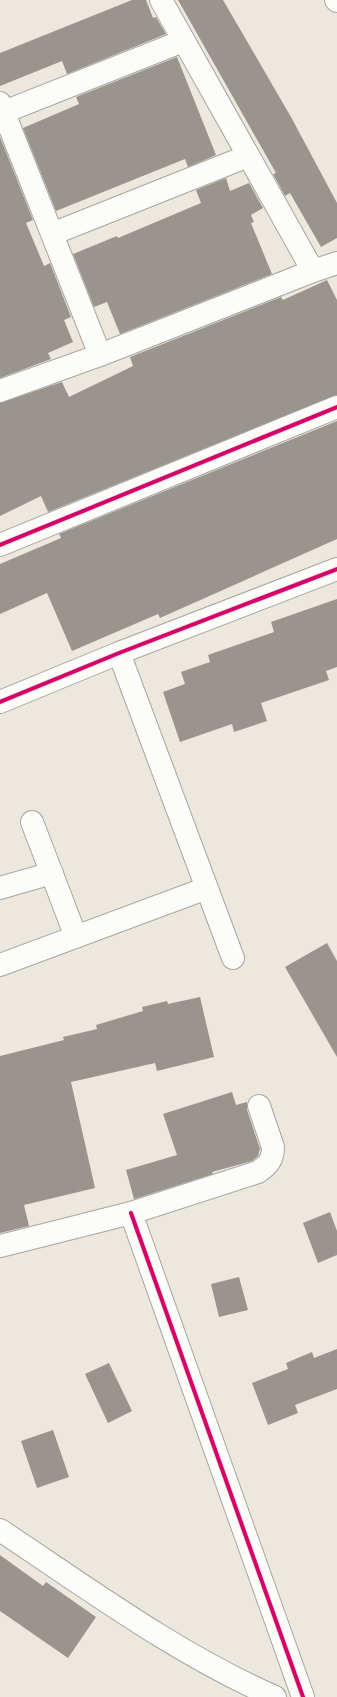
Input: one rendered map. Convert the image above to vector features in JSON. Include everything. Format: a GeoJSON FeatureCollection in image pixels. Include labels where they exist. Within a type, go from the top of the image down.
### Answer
{"type":"FeatureCollection","features":[{"type":"Feature","properties":{"kind":"street"},"geometry":{"type":"LineString","coordinates":[[161,0],[313,271]]}},
{"type":"Feature","properties":{"kind":"street"},"geometry":{"type":"LineString","coordinates":[[100,355],[2,108],[183,41]]}},
{"type":"Feature","properties":{"kind":"street"},"geometry":{"type":"LineString","coordinates":[[52,234],[248,156]]}},
{"type":"Feature","properties":{"kind":"street"},"geometry":{"type":"LineString","coordinates":[[0,390],[100,355],[313,271],[337,263]]}},
{"type":"Feature","properties":{"kind":"street"},"geometry":{"type":"LineString","coordinates":[[0,544],[337,407]]}},
{"type":"Feature","properties":{"kind":"street"},"geometry":{"type":"LineString","coordinates":[[0,702],[119,653],[337,569]]}},
{"type":"Feature","properties":{"kind":"street"},"geometry":{"type":"LineString","coordinates":[[119,653],[233,958]]}},
{"type":"Feature","properties":{"kind":"street"},"geometry":{"type":"LineString","coordinates":[[32,822],[76,937]]}},
{"type":"Feature","properties":{"kind":"street"},"geometry":{"type":"LineString","coordinates":[[0,888],[52,873]]}},
{"type":"Feature","properties":{"kind":"street"},"geometry":{"type":"LineString","coordinates":[[0,965],[207,888]]}},
{"type":"Feature","properties":{"kind":"street"},"geometry":{"type":"LineString","coordinates":[[0,1246],[131,1213],[258,1172],[271,1160],[273,1147],[259,1106]]}},
{"type":"Feature","properties":{"kind":"street"},"geometry":{"type":"LineString","coordinates":[[131,1213],[303,1697]]}},
{"type":"Feature","properties":{"kind":"street"},"geometry":{"type":"LineString","coordinates":[[0,1530],[177,1646],[242,1683],[275,1697]]}},
{"type":"Feature","properties":{"kind":"building"},"geometry":{"type":"Polygon","coordinates":[[[132,0],[146,0],[153,18],[156,17],[166,34],[67,74],[62,61],[0,86],[0,53],[132,0]]]}},
{"type":"Feature","properties":{"kind":"building"},"geometry":{"type":"Polygon","coordinates":[[[178,0],[223,0],[291,117],[337,203],[337,238],[321,247],[290,193],[285,196],[273,174],[276,173],[178,0]]]}},
{"type":"Feature","properties":{"kind":"building"},"geometry":{"type":"Polygon","coordinates":[[[177,57],[216,155],[188,167],[185,159],[56,211],[23,128],[79,104],[76,97],[177,57]]]}},
{"type":"Feature","properties":{"kind":"building"},"geometry":{"type":"Polygon","coordinates":[[[0,137],[33,220],[26,223],[44,266],[50,263],[71,317],[64,320],[73,342],[48,353],[51,359],[0,378],[0,137]]]}},
{"type":"Feature","properties":{"kind":"building"},"geometry":{"type":"Polygon","coordinates":[[[226,178],[230,191],[249,183],[263,208],[251,215],[254,222],[251,223],[272,274],[120,334],[107,302],[94,307],[73,254],[117,236],[118,238],[201,203],[196,190],[226,178]]]}},
{"type":"Feature","properties":{"kind":"building"},"geometry":{"type":"Polygon","coordinates":[[[327,280],[337,300],[337,395],[48,512],[41,496],[0,516],[0,403],[62,382],[69,397],[133,366],[130,357],[281,297],[283,300],[327,280]]]}},
{"type":"Feature","properties":{"kind":"building"},"geometry":{"type":"Polygon","coordinates":[[[337,421],[337,539],[160,618],[158,614],[72,651],[47,593],[0,614],[0,564],[61,538],[59,534],[337,421]]]}},
{"type":"Feature","properties":{"kind":"building"},"geometry":{"type":"Polygon","coordinates":[[[337,599],[337,667],[326,671],[329,680],[261,703],[267,721],[234,732],[232,724],[180,742],[163,692],[185,684],[181,672],[210,662],[208,655],[274,632],[271,622],[337,599]]]}},
{"type":"Feature","properties":{"kind":"building"},"geometry":{"type":"Polygon","coordinates":[[[327,943],[337,961],[337,1057],[285,967],[327,943]]]}},
{"type":"Feature","properties":{"kind":"building"},"geometry":{"type":"Polygon","coordinates":[[[200,997],[214,1057],[157,1071],[155,1063],[71,1082],[95,1188],[24,1205],[29,1226],[0,1233],[0,1056],[64,1040],[63,1037],[97,1029],[96,1025],[143,1011],[142,1007],[167,1001],[168,1004],[200,997]]]}},
{"type":"Feature","properties":{"kind":"building"},"geometry":{"type":"Polygon","coordinates":[[[232,1092],[236,1105],[247,1102],[247,1110],[260,1149],[258,1156],[252,1161],[212,1172],[213,1174],[134,1199],[126,1170],[177,1155],[163,1114],[232,1092]]]}},
{"type":"Feature","properties":{"kind":"building"},"geometry":{"type":"Polygon","coordinates":[[[330,1212],[337,1231],[337,1255],[318,1263],[303,1223],[330,1212]]]}},
{"type":"Feature","properties":{"kind":"building"},"geometry":{"type":"Polygon","coordinates":[[[239,1277],[248,1310],[219,1317],[211,1284],[239,1277]]]}},
{"type":"Feature","properties":{"kind":"building"},"geometry":{"type":"Polygon","coordinates":[[[337,1349],[337,1389],[295,1405],[298,1413],[268,1425],[252,1383],[288,1369],[286,1363],[312,1352],[314,1358],[337,1349]]]}},
{"type":"Feature","properties":{"kind":"building"},"geometry":{"type":"Polygon","coordinates":[[[109,1363],[132,1411],[108,1423],[85,1374],[109,1363]]]}},
{"type":"Feature","properties":{"kind":"building"},"geometry":{"type":"Polygon","coordinates":[[[53,1430],[69,1477],[37,1488],[21,1441],[53,1430]]]}},
{"type":"Feature","properties":{"kind":"building"},"geometry":{"type":"Polygon","coordinates":[[[0,1555],[43,1586],[46,1582],[96,1617],[68,1658],[0,1611],[0,1555]]]}},
{"type":"Feature","properties":{"kind":"cycle path"},"geometry":{"type":"LineString","coordinates":[[0,545],[337,407]]}},
{"type":"Feature","properties":{"kind":"cycle path"},"geometry":{"type":"LineString","coordinates":[[0,702],[119,653],[337,569]]}},
{"type":"Feature","properties":{"kind":"cycle path"},"geometry":{"type":"LineString","coordinates":[[131,1213],[303,1697]]}}]}
